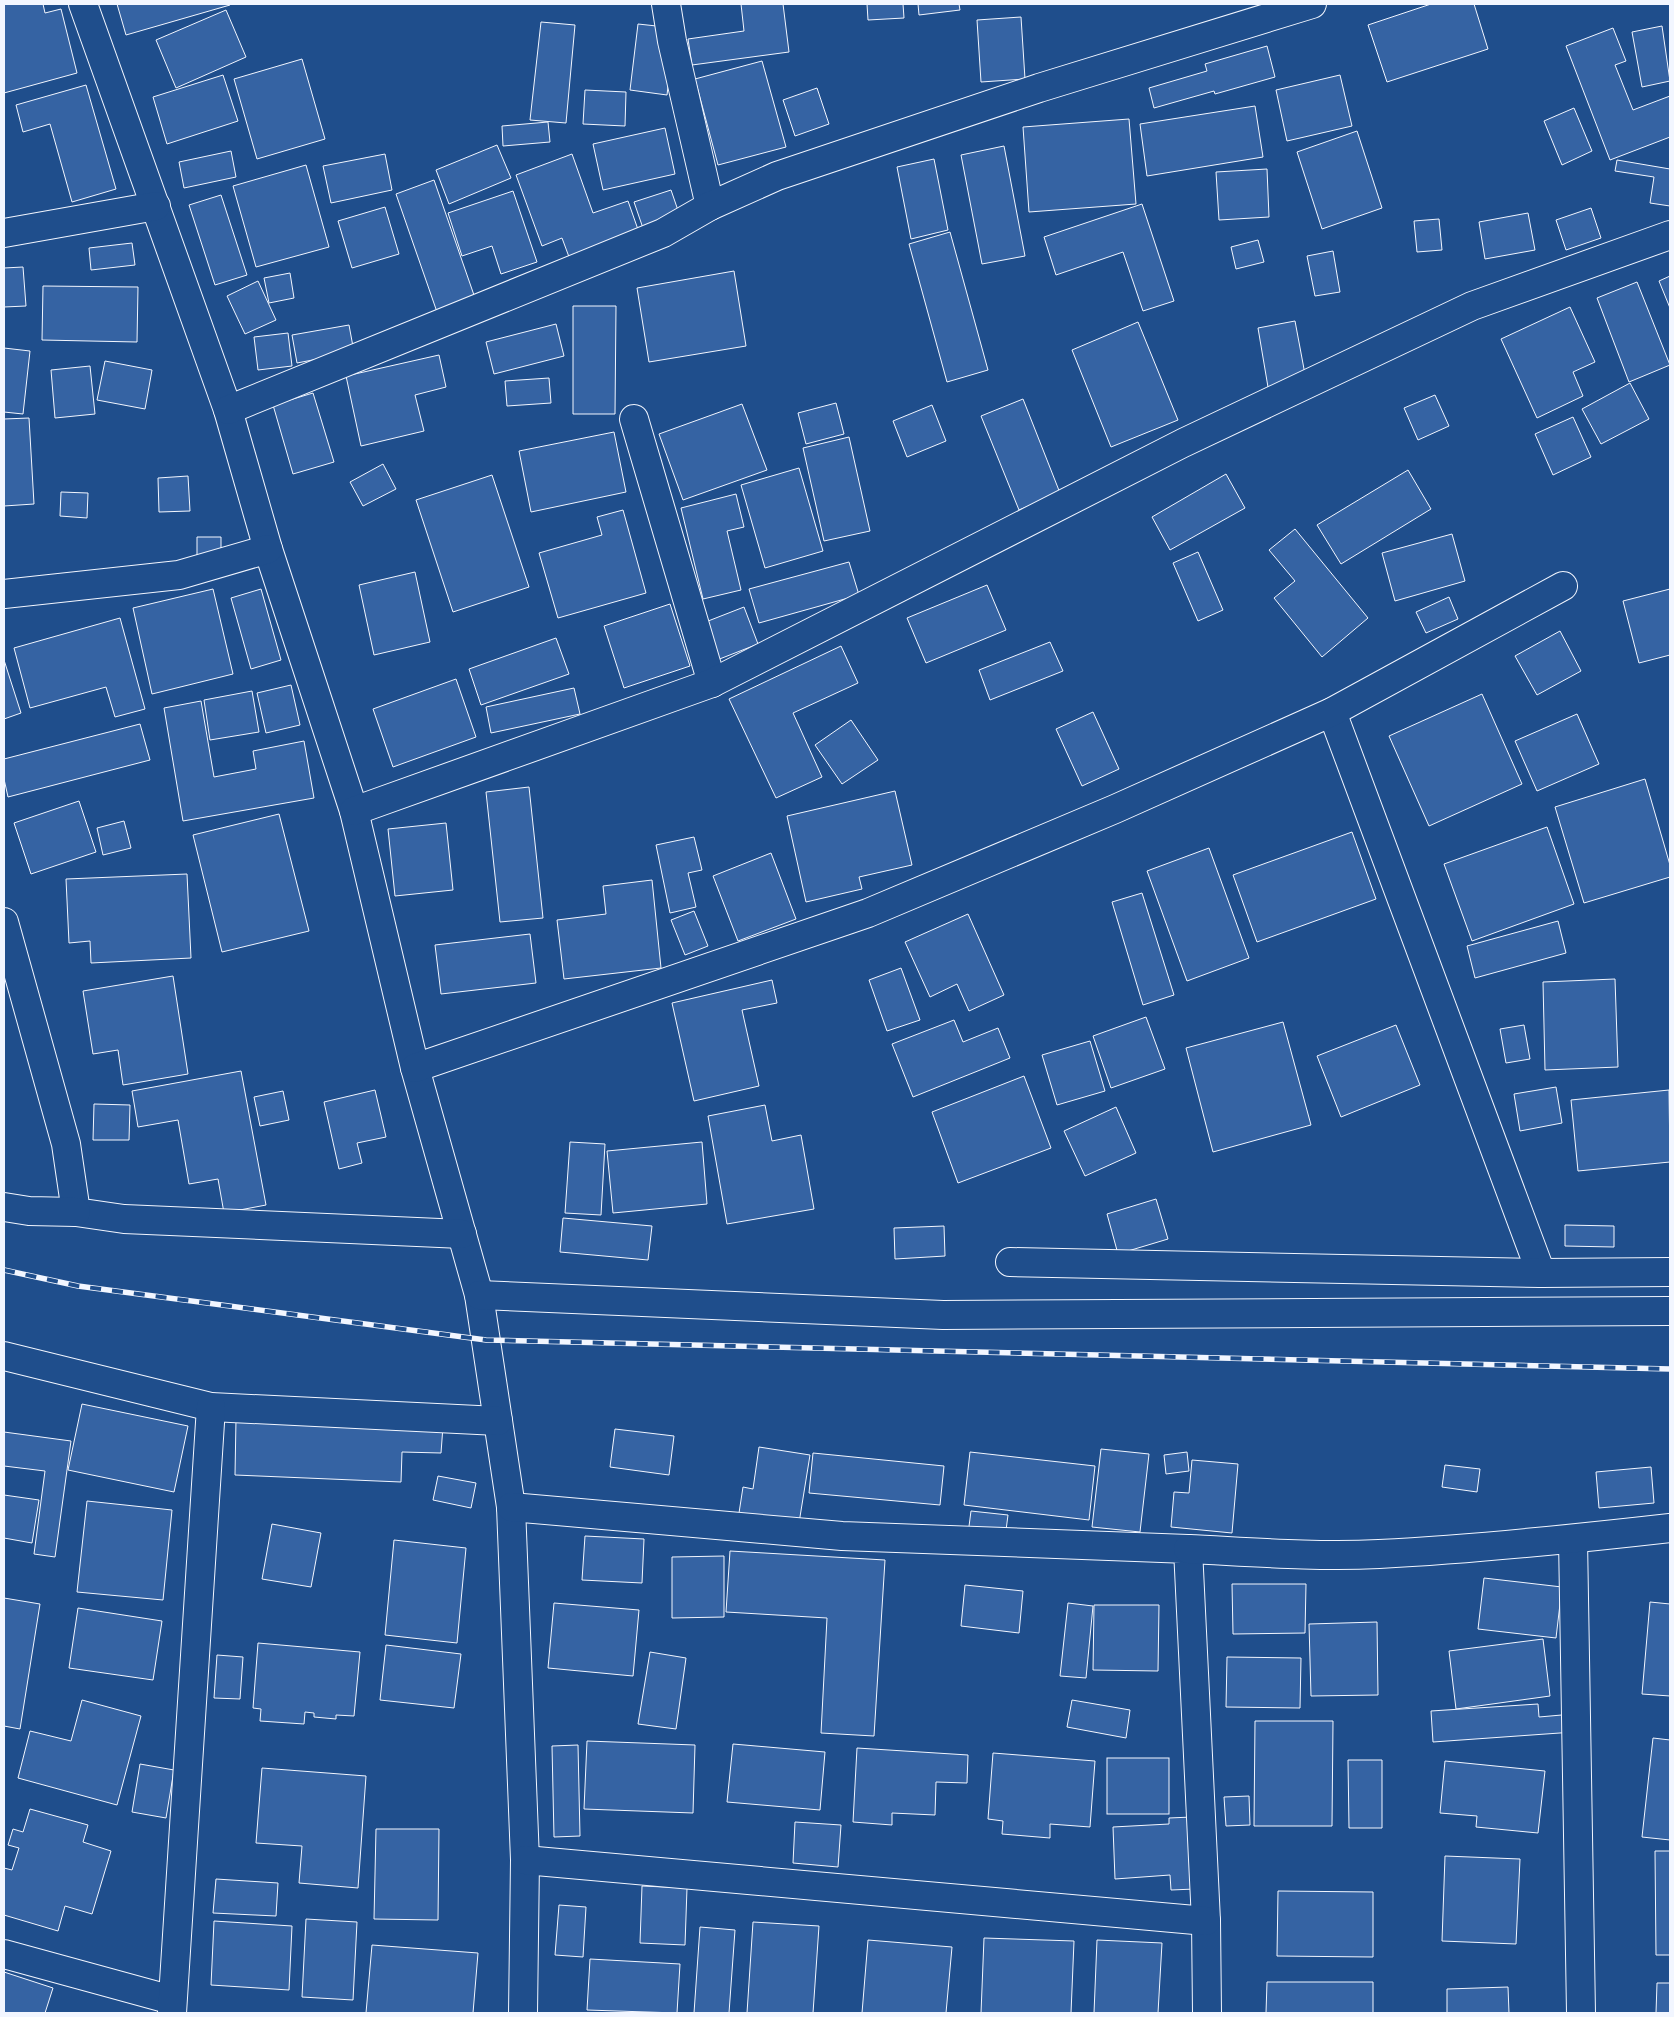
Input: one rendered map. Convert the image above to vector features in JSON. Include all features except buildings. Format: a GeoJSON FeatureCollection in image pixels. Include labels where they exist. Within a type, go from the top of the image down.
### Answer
{"type":"FeatureCollection","features":[{"type":"Feature","properties":{"kind":"street"},"geometry":{"type":"LineString","coordinates":[[83,4],[228,410],[268,549],[354,811],[415,1068],[479,1295],[511,1507],[525,1860],[523,2013]]}},
{"type":"Feature","properties":{"kind":"street"},"geometry":{"type":"LineString","coordinates":[[666,4],[672,41],[710,206]]}},
{"type":"Feature","properties":{"kind":"street"},"geometry":{"type":"LineString","coordinates":[[228,410],[663,233],[710,206],[777,176],[1039,88],[1312,4]]}},
{"type":"Feature","properties":{"kind":"street"},"geometry":{"type":"LineString","coordinates":[[4,233],[156,206]]}},
{"type":"Feature","properties":{"kind":"street"},"geometry":{"type":"LineString","coordinates":[[354,811],[712,682],[1183,443],[1463,311],[1670,235]]}},
{"type":"Feature","properties":{"kind":"street"},"geometry":{"type":"LineString","coordinates":[[634,419],[712,682]]}},
{"type":"Feature","properties":{"kind":"street"},"geometry":{"type":"LineString","coordinates":[[4,594],[179,575],[268,549]]}},
{"type":"Feature","properties":{"kind":"street"},"geometry":{"type":"LineString","coordinates":[[415,1068],[868,913],[1115,810],[1332,712],[1564,586]]}},
{"type":"Feature","properties":{"kind":"street"},"geometry":{"type":"LineString","coordinates":[[1332,712],[1541,1273]]}},
{"type":"Feature","properties":{"kind":"street"},"geometry":{"type":"LineString","coordinates":[[4,922],[66,1144],[76,1212]]}},
{"type":"Feature","properties":{"kind":"street"},"geometry":{"type":"LineString","coordinates":[[4,1207],[29,1211],[76,1212],[124,1219],[462,1234]]}},
{"type":"Feature","properties":{"kind":"street"},"geometry":{"type":"LineString","coordinates":[[1010,1262],[1541,1273],[1670,1272]]}},
{"type":"Feature","properties":{"kind":"street"},"geometry":{"type":"LineString","coordinates":[[479,1295],[943,1315],[1670,1311]]}},
{"type":"Feature","properties":{"kind":"street"},"geometry":{"type":"LineString","coordinates":[[4,1356],[211,1407],[498,1421]]}},
{"type":"Feature","properties":{"kind":"street"},"geometry":{"type":"LineString","coordinates":[[4,1954],[172,2007],[211,1407]]}},
{"type":"Feature","properties":{"kind":"street"},"geometry":{"type":"LineString","coordinates":[[511,1507],[842,1536],[1322,1555],[1378,1554],[1573,1539],[1670,1528]]}},
{"type":"Feature","properties":{"kind":"street"},"geometry":{"type":"LineString","coordinates":[[1573,1539],[1581,2013]]}},
{"type":"Feature","properties":{"kind":"street"},"geometry":{"type":"LineString","coordinates":[[1188,1550],[1206,1921],[1208,2013]]}},
{"type":"Feature","properties":{"kind":"street"},"geometry":{"type":"LineString","coordinates":[[525,1860],[1206,1921]]}},
{"type":"Feature","properties":{"kind":"railway"},"geometry":{"type":"LineString","coordinates":[[4,1270],[78,1286],[486,1340],[1670,1369]]}}]}
